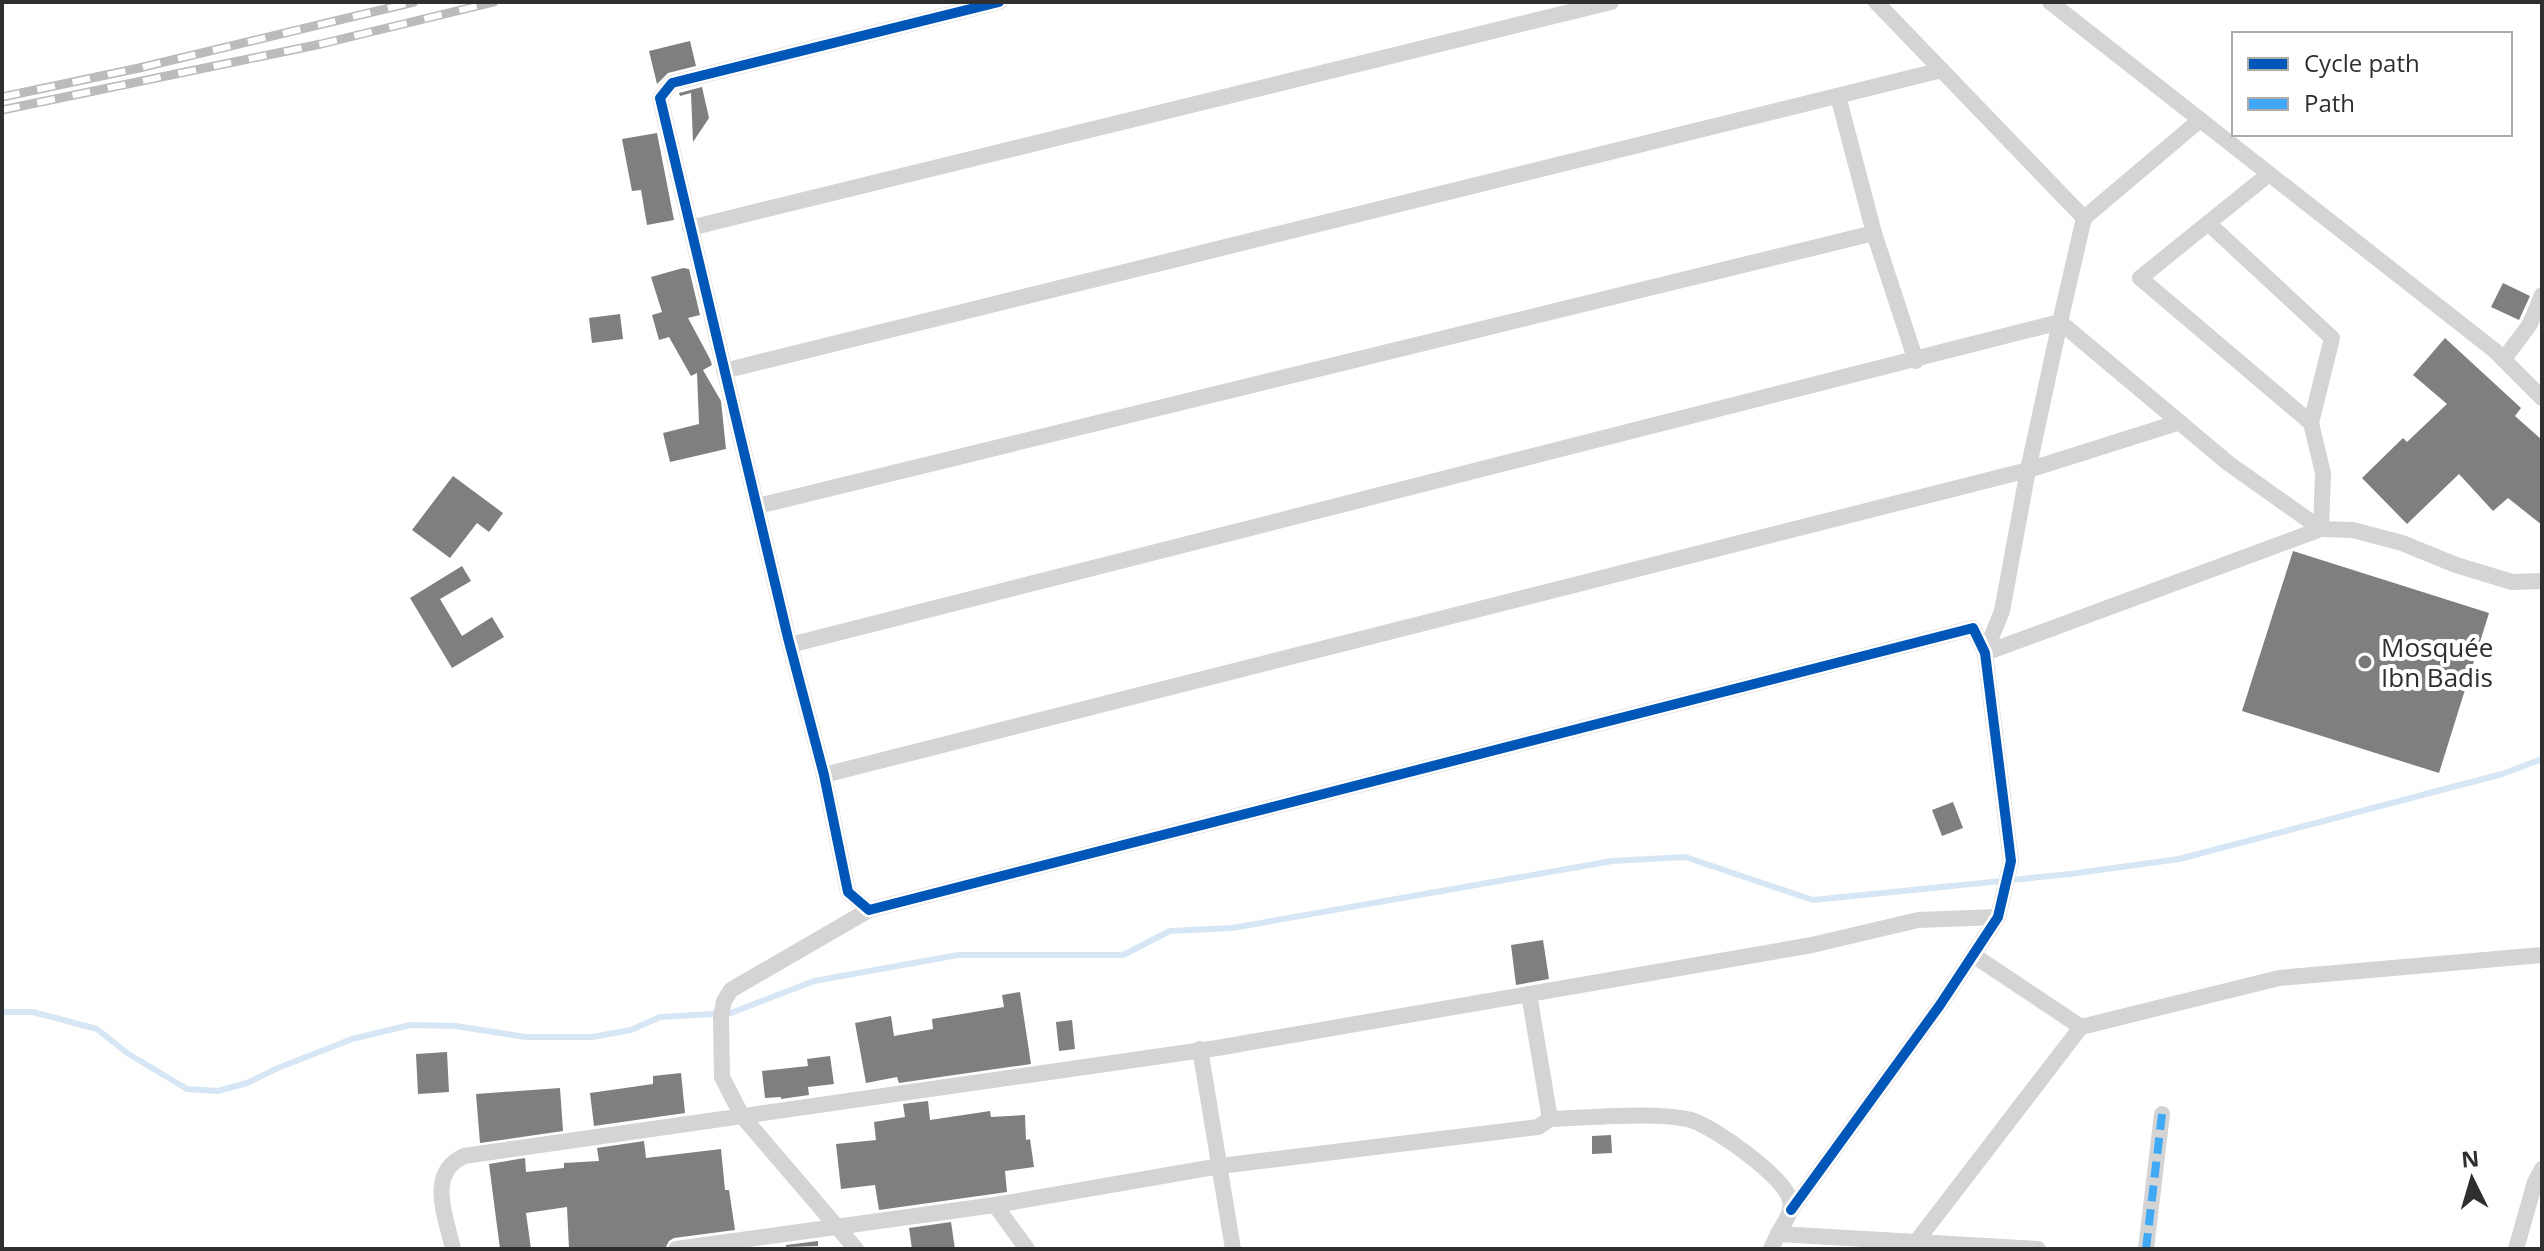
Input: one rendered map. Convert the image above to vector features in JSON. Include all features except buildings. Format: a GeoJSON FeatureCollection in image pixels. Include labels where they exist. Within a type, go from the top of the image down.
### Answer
{"type":"FeatureCollection","features":[{"type":"Feature","properties":{"kind":"street"},"geometry":{"type":"LineString","coordinates":[[869,910],[848,892],[824,775],[790,645],[660,98],[672,83],[999,2]]}},
{"type":"Feature","properties":{"kind":"street"},"geometry":{"type":"LineString","coordinates":[[690,228],[1611,2]]}},
{"type":"Feature","properties":{"kind":"street"},"geometry":{"type":"LineString","coordinates":[[1876,2],[2084,218]]}},
{"type":"Feature","properties":{"kind":"street"},"geometry":{"type":"LineString","coordinates":[[2050,2],[2504,359],[2542,398]]}},
{"type":"Feature","properties":{"kind":"street"},"geometry":{"type":"LineString","coordinates":[[724,371],[1942,70]]}},
{"type":"Feature","properties":{"kind":"street"},"geometry":{"type":"LineString","coordinates":[[1838,96],[1874,233],[1916,361]]}},
{"type":"Feature","properties":{"kind":"street"},"geometry":{"type":"LineString","coordinates":[[1985,653],[2002,611],[2028,470],[2084,218],[2200,120]]}},
{"type":"Feature","properties":{"kind":"street"},"geometry":{"type":"LineString","coordinates":[[2269,174],[2140,278],[2311,423]]}},
{"type":"Feature","properties":{"kind":"street"},"geometry":{"type":"LineString","coordinates":[[2208,223],[2332,338],[2311,423],[2323,473],[2321,529]]}},
{"type":"Feature","properties":{"kind":"street"},"geometry":{"type":"LineString","coordinates":[[758,506],[1874,233]]}},
{"type":"Feature","properties":{"kind":"street"},"geometry":{"type":"LineString","coordinates":[[2504,359],[2530,324],[2542,295]]}},
{"type":"Feature","properties":{"kind":"street"},"geometry":{"type":"LineString","coordinates":[[790,645],[2060,322]]}},
{"type":"Feature","properties":{"kind":"street"},"geometry":{"type":"LineString","coordinates":[[2060,322],[2228,463],[2321,529]]}},
{"type":"Feature","properties":{"kind":"street"},"geometry":{"type":"LineString","coordinates":[[824,775],[2028,470],[2180,422]]}},
{"type":"Feature","properties":{"kind":"street"},"geometry":{"type":"LineString","coordinates":[[1985,653],[2321,529],[2353,530],[2402,543],[2456,565],[2512,582],[2542,581]]}},
{"type":"Feature","properties":{"kind":"street"},"geometry":{"type":"LineString","coordinates":[[856,1249],[742,1116],[722,1077],[721,1017],[724,1001],[731,990],[742,982],[869,910],[1973,628],[1985,653],[2011,861],[1998,917],[1940,1005],[1791,1210],[1774,1241],[1916,1242],[2038,1249]]}},
{"type":"Feature","properties":{"kind":"street"},"geometry":{"type":"LineString","coordinates":[[453,1249],[442,1197],[442,1180],[451,1162],[464,1156],[1200,1049],[1812,945],[1918,920],[1998,917]]}},
{"type":"Feature","properties":{"kind":"street"},"geometry":{"type":"LineString","coordinates":[[1973,955],[2081,1027]]}},
{"type":"Feature","properties":{"kind":"street"},"geometry":{"type":"LineString","coordinates":[[1916,1242],[2081,1027],[2279,978],[2542,955]]}},
{"type":"Feature","properties":{"kind":"street"},"geometry":{"type":"LineString","coordinates":[[1529,994],[1550,1119]]}},
{"type":"Feature","properties":{"kind":"street"},"geometry":{"type":"LineString","coordinates":[[1200,1049],[1233,1249]]}},
{"type":"Feature","properties":{"kind":"street"},"geometry":{"type":"LineString","coordinates":[[2146,1249],[2162,1114]]}},
{"type":"Feature","properties":{"kind":"street"},"geometry":{"type":"LineString","coordinates":[[676,1249],[995,1205],[1220,1166],[1538,1127],[1550,1119],[1666,1117],[1691,1120],[1708,1127],[1776,1178],[1789,1197],[1791,1210]]}},
{"type":"Feature","properties":{"kind":"street"},"geometry":{"type":"LineString","coordinates":[[2516,1249],[2535,1182],[2542,1169]]}},
{"type":"Feature","properties":{"kind":"street"},"geometry":{"type":"LineString","coordinates":[[995,1205],[1027,1249]]}},
{"type":"Feature","properties":{"kind":"waterway"},"geometry":{"type":"LineString","coordinates":[[2,1012],[33,1012],[97,1029],[127,1053],[187,1089],[218,1091],[247,1083],[352,1039],[410,1025],[456,1026],[525,1037],[592,1037],[631,1030],[660,1017],[731,1013],[814,981],[958,955],[1123,955],[1170,931],[1232,928],[1612,861],[1685,857],[1813,900],[2070,874],[2179,859],[2502,774],[2542,759]]}},
{"type":"Feature","properties":{"kind":"railway"},"geometry":{"type":"LineString","coordinates":[[2,97],[139,68],[414,2]]}},
{"type":"Feature","properties":{"kind":"railway"},"geometry":{"type":"LineString","coordinates":[[2,110],[321,44],[494,2]]}},
{"type":"Feature","properties":{"kind":"marked path"},"geometry":{"type":"LineString","coordinates":[[2146,1249],[2162,1114]]}},
{"type":"Feature","properties":{"kind":"cycle path"},"geometry":{"type":"LineString","coordinates":[[999,2],[672,83],[660,98],[788,638],[824,775],[848,892],[869,910],[1973,628],[1985,653],[2011,861],[1998,917],[1940,1005],[1791,1210]]}},
{"type":"Feature","properties":{"kind":"place","name":"Mosquée Ibn Badis"},"geometry":{"type":"Point","coordinates":[2365,662]}}]}
